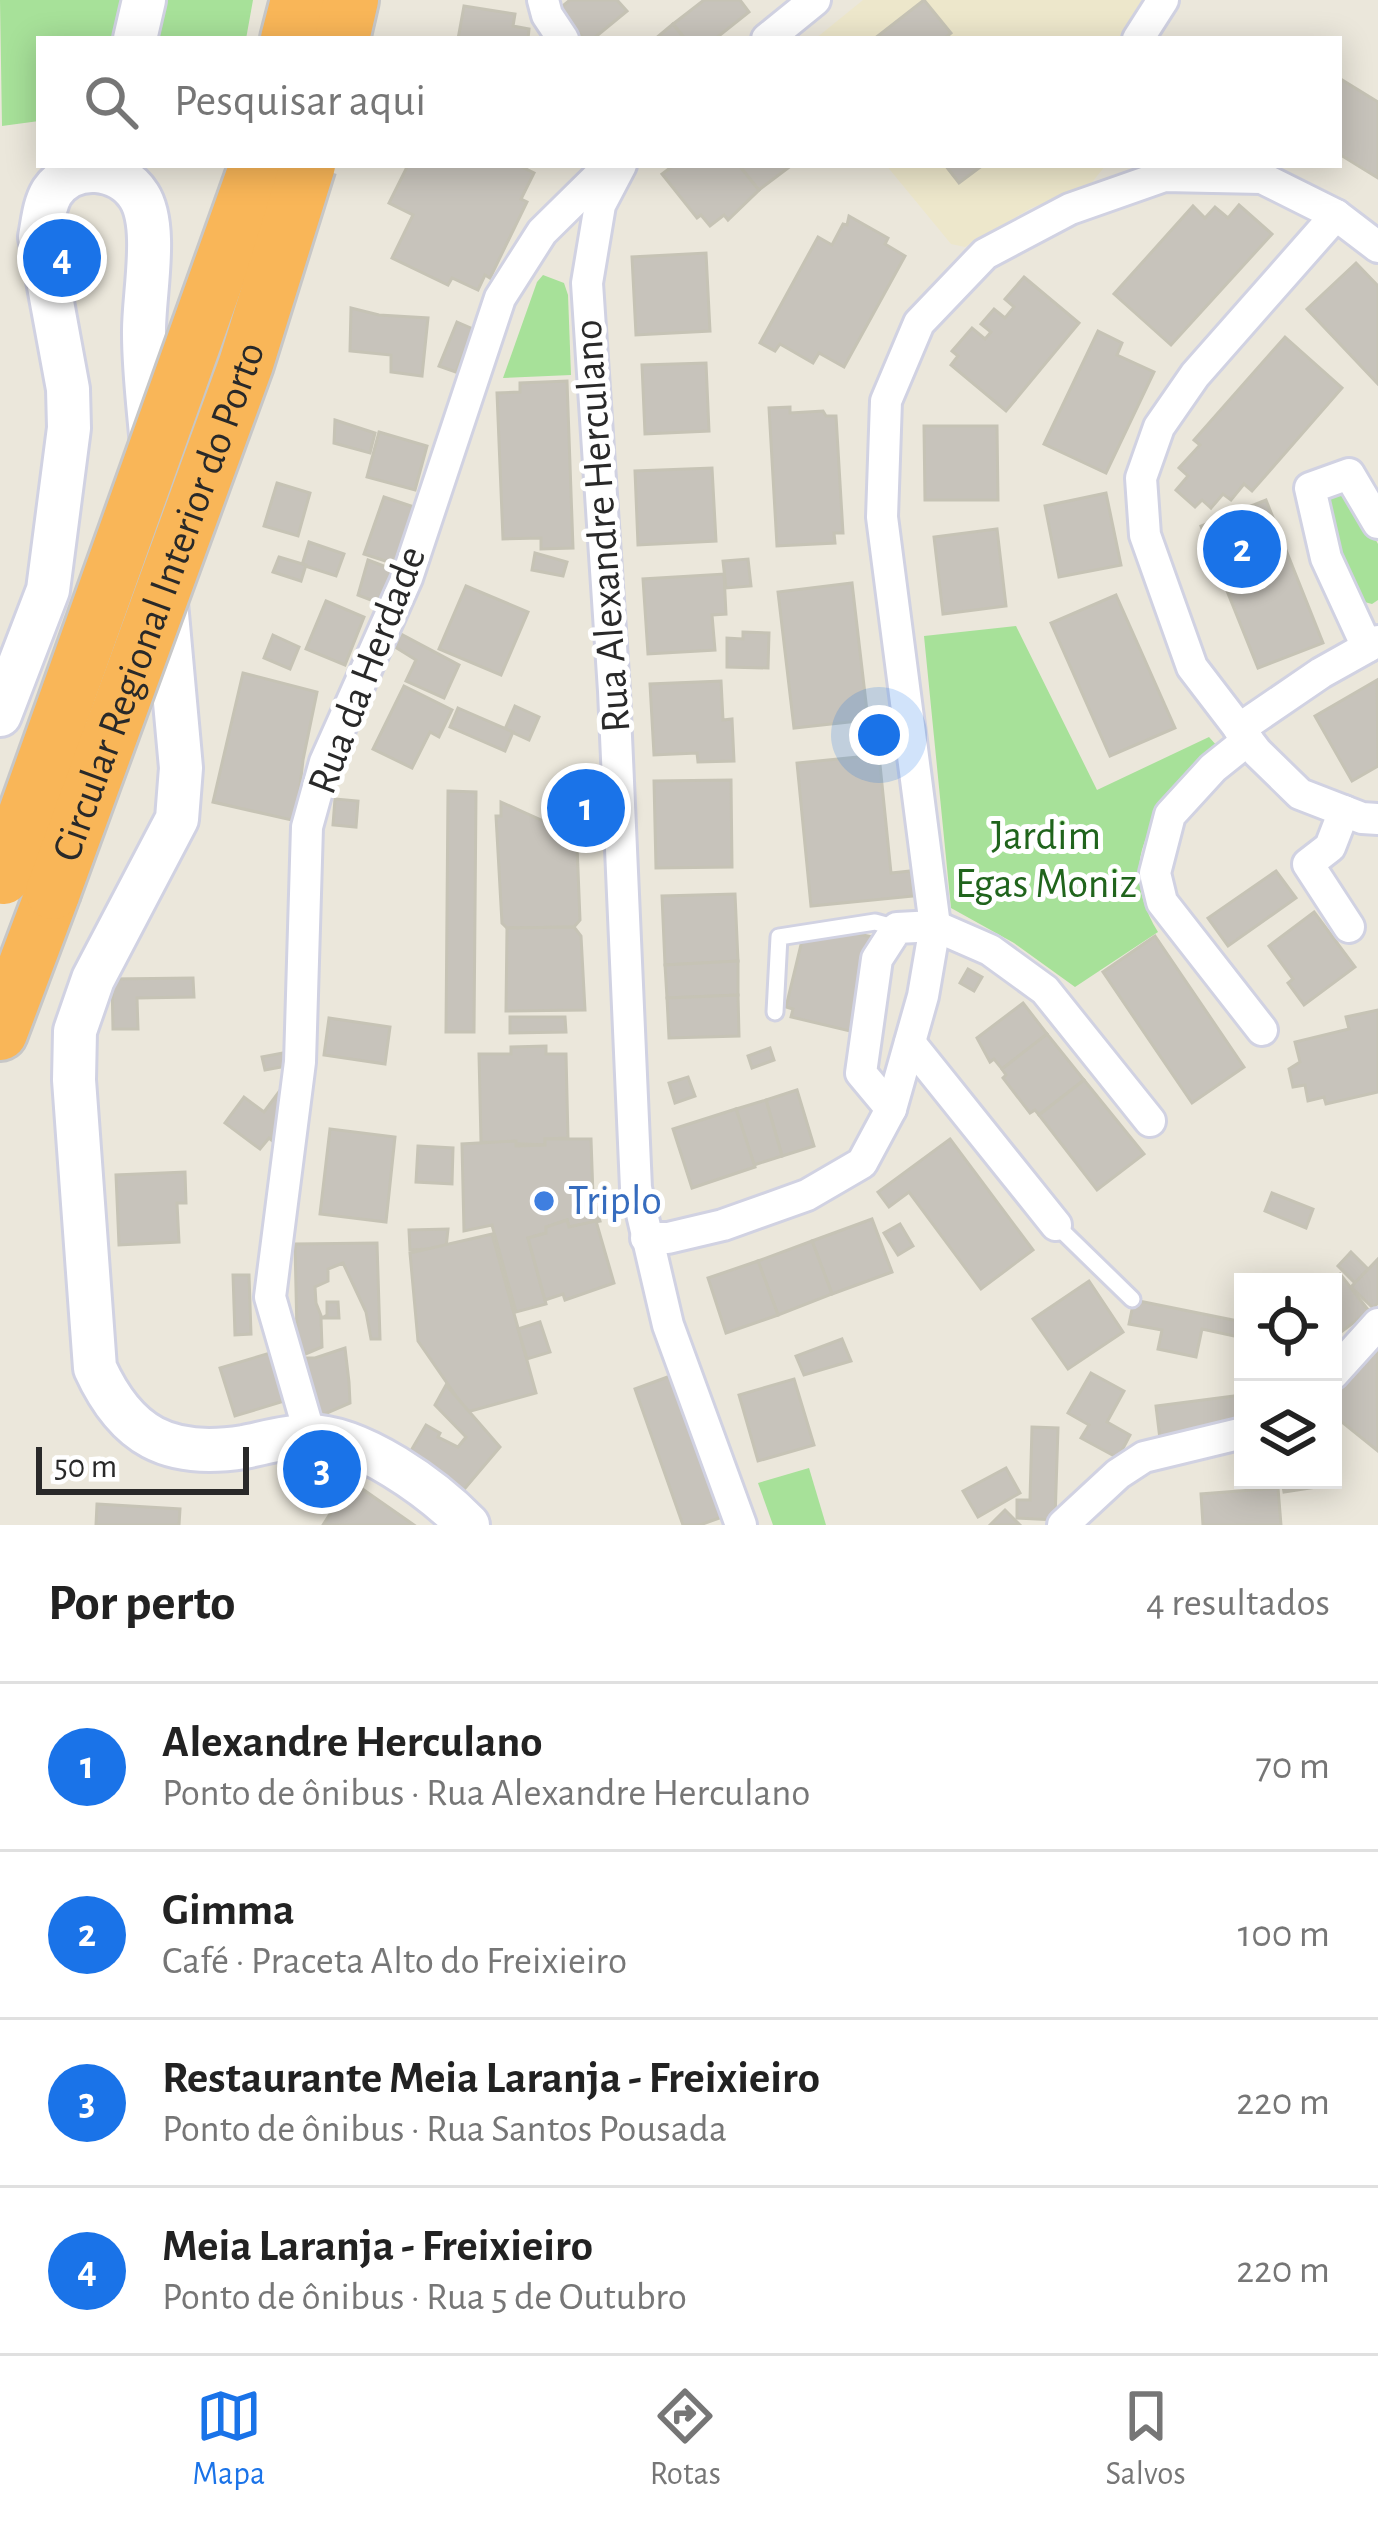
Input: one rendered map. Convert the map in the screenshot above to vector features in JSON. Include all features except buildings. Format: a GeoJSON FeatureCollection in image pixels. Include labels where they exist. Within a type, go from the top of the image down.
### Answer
{"type":"FeatureCollection","features":[{"type":"Feature","properties":{"kind":"highway"},"geometry":{"type":"LineString","coordinates":[[290,36],[298,0]]}},
{"type":"Feature","properties":{"kind":"highway"},"geometry":{"type":"LineString","coordinates":[[343,36],[350,0]]}},
{"type":"Feature","properties":{"kind":"highway","name":"Circular Regional Interior do Porto"},"geometry":{"type":"LineString","coordinates":[[0,1033],[19,884],[255,168]]}},
{"type":"Feature","properties":{"kind":"highway","name":"Circular Regional Interior do Porto"},"geometry":{"type":"LineString","coordinates":[[19,884],[246,364],[307,168]]}},
{"type":"Feature","properties":{"kind":"street"},"geometry":{"type":"LineString","coordinates":[[136,36],[144,0]]}},
{"type":"Feature","properties":{"kind":"street"},"geometry":{"type":"LineString","coordinates":[[543,0],[561,36]]}},
{"type":"Feature","properties":{"kind":"street"},"geometry":{"type":"LineString","coordinates":[[771,36],[815,0]]}},
{"type":"Feature","properties":{"kind":"street"},"geometry":{"type":"LineString","coordinates":[[1140,36],[1163,0]]}},
{"type":"Feature","properties":{"kind":"street"},"geometry":{"type":"LineString","coordinates":[[0,715],[48,590],[69,428],[66,374],[40,237],[44,212],[52,191],[68,177],[104,168],[139,196],[148,218],[145,367],[181,768],[177,819],[93,979],[75,1031],[74,1080],[94,1368],[110,1402],[134,1428],[164,1444],[228,1449],[310,1436],[350,1447],[416,1479],[468,1525]]}},
{"type":"Feature","properties":{"kind":"street","name":"Rua da Herdade"},"geometry":{"type":"LineString","coordinates":[[310,1436],[270,1297],[300,1062],[307,827],[325,762],[407,578],[500,298],[542,232],[607,168]]}},
{"type":"Feature","properties":{"kind":"street","name":"Rua Alexandre Herculano"},"geometry":{"type":"LineString","coordinates":[[619,168],[600,205],[587,283],[614,691],[636,1189],[668,1325],[741,1525]]}},
{"type":"Feature","properties":{"kind":"street"},"geometry":{"type":"LineString","coordinates":[[646,1238],[668,1238],[723,1225],[808,1195],[862,1163],[891,1109],[935,926],[882,517],[886,401],[919,323],[985,254],[1128,176],[1262,178],[1336,215],[1378,248]]}},
{"type":"Feature","properties":{"kind":"street"},"geometry":{"type":"LineString","coordinates":[[1336,215],[1195,375],[1159,427],[1142,478],[1145,535],[1192,667],[1244,735],[1300,794],[1378,819]]}},
{"type":"Feature","properties":{"kind":"street"},"geometry":{"type":"LineString","coordinates":[[1262,1030],[1162,902],[1154,873],[1170,815],[1244,735],[1372,644],[1326,558],[1310,488],[1349,474],[1378,523]]}},
{"type":"Feature","properties":{"kind":"street"},"geometry":{"type":"LineString","coordinates":[[1344,811],[1330,847],[1308,864],[1349,927]]}},
{"type":"Feature","properties":{"kind":"street"},"geometry":{"type":"LineString","coordinates":[[891,1109],[861,1072],[877,959],[897,928],[935,926],[990,950],[1045,990],[1150,1121]]}},
{"type":"Feature","properties":{"kind":"street"},"geometry":{"type":"LineString","coordinates":[[910,1043],[1056,1225]]}},
{"type":"Feature","properties":{"kind":"street"},"geometry":{"type":"LineString","coordinates":[[1342,1364],[1378,1324]]}},
{"type":"Feature","properties":{"kind":"street"},"geometry":{"type":"LineString","coordinates":[[1063,1525],[1118,1474],[1144,1457],[1234,1435]]}},
{"type":"Feature","properties":{"kind":"lane"},"geometry":{"type":"LineString","coordinates":[[775,1012],[779,937],[875,922],[897,928]]}},
{"type":"Feature","properties":{"kind":"lane"},"geometry":{"type":"LineString","coordinates":[[1056,1225],[1132,1299]]}},
{"type":"Feature","properties":{"kind":"shaded area"},"geometry":{"type":"Polygon","coordinates":[[[863,0],[1142,0],[1120,36],[819,36],[863,0]]]}},
{"type":"Feature","properties":{"kind":"shaded area"},"geometry":{"type":"Polygon","coordinates":[[[888,168],[1104,168],[1089,186],[1031,208],[965,247],[951,244],[888,168]]]}},
{"type":"Feature","properties":{"kind":"green space"},"geometry":{"type":"Polygon","coordinates":[[[0,0],[253,0],[247,36],[36,36],[36,121],[2,126],[0,0]]]}},
{"type":"Feature","properties":{"kind":"green space"},"geometry":{"type":"Polygon","coordinates":[[[543,275],[564,283],[568,295],[571,375],[503,378],[537,282],[543,275]]]}},
{"type":"Feature","properties":{"kind":"green space"},"geometry":{"type":"Polygon","coordinates":[[[1345,493],[1352,497],[1378,544],[1378,600],[1372,604],[1357,600],[1324,513],[1329,500],[1345,493]]]}},
{"type":"Feature","properties":{"kind":"green space","name":"Jardim Egas Moniz"},"geometry":{"type":"Polygon","coordinates":[[[1016,626],[1097,790],[1209,737],[1218,747],[1163,808],[1142,852],[1139,876],[1144,903],[1158,932],[1075,987],[1014,943],[951,908],[924,636],[1016,626]]]}},
{"type":"Feature","properties":{"kind":"green space"},"geometry":{"type":"Polygon","coordinates":[[[809,1468],[826,1525],[773,1525],[758,1483],[809,1468]]]}},
{"type":"Feature","properties":{"kind":"place","name":"Meia Laranja - Freixieiro"},"geometry":{"type":"Point","coordinates":[62,258]}},
{"type":"Feature","properties":{"kind":"place","name":"Gimma"},"geometry":{"type":"Point","coordinates":[1242,549]}},
{"type":"Feature","properties":{"kind":"place","name":"Alexandre Herculano"},"geometry":{"type":"Point","coordinates":[586,808]}},
{"type":"Feature","properties":{"kind":"place","name":"Triplo"},"geometry":{"type":"Point","coordinates":[544,1201]}},
{"type":"Feature","properties":{"kind":"place","name":"Restaurante Meia Laranja - Freixieiro"},"geometry":{"type":"Point","coordinates":[322,1469]}}]}
